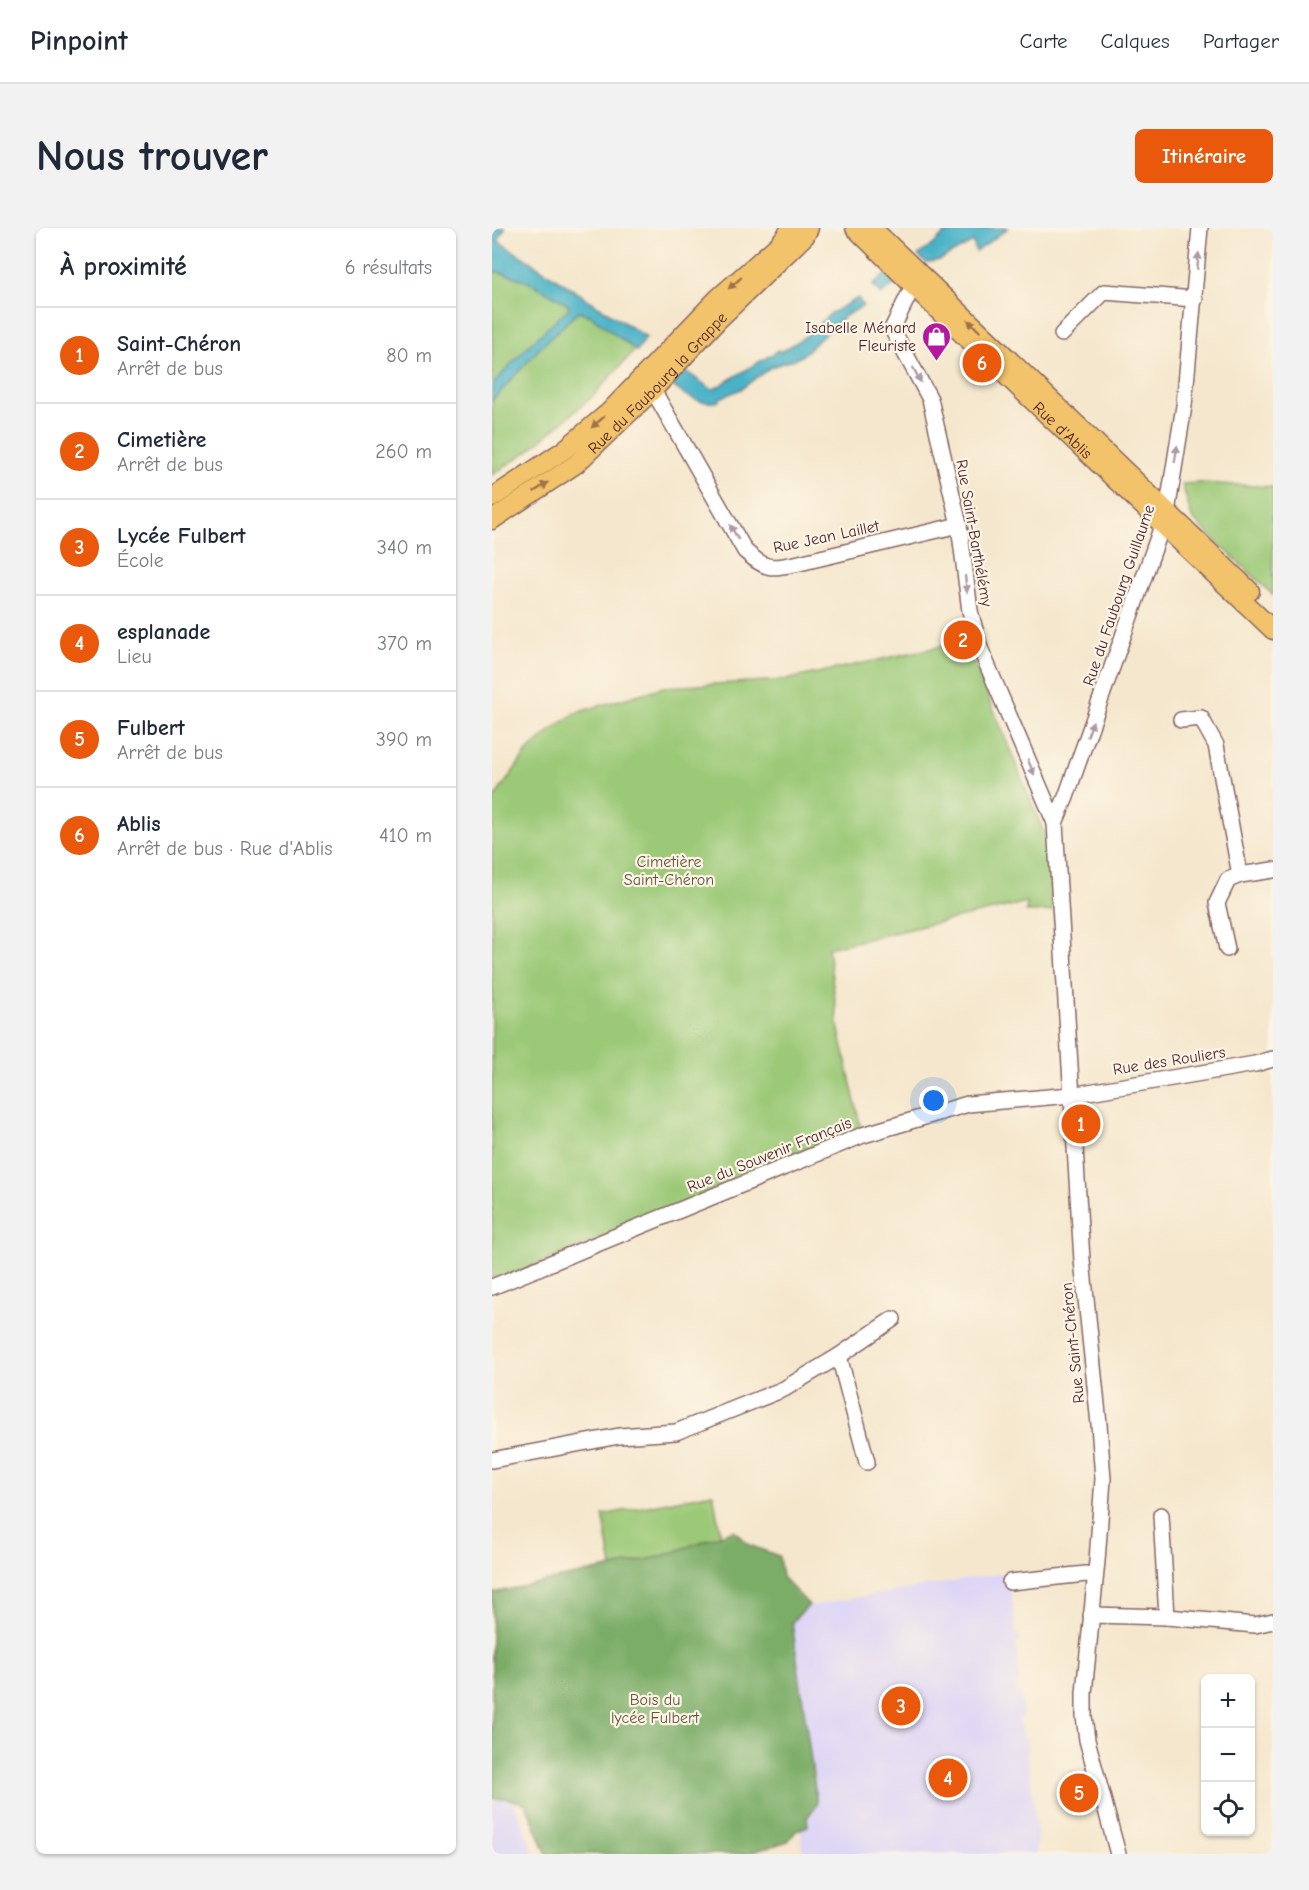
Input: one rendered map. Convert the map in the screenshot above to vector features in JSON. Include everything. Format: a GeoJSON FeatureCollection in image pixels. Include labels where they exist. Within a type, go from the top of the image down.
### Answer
{"type":"FeatureCollection","features":[{"type":"Feature","properties":{"kind":"main road","name":"Rue du Faubourg la Grappe"},"geometry":{"type":"LineString","coordinates":[[492,498],[564,450],[609,412],[718,298],[779,244],[792,228]]}},
{"type":"Feature","properties":{"kind":"main road","name":"Rue du Faubourg la Grappe"},"geometry":{"type":"LineString","coordinates":[[492,520],[576,464],[654,390],[717,321],[805,236],[809,228]]}},
{"type":"Feature","properties":{"kind":"main road","name":"Rue d'Ablis"},"geometry":{"type":"LineString","coordinates":[[855,228],[913,286],[1165,519],[1273,614]]}},
{"type":"Feature","properties":{"kind":"main road","name":"Rue d'Ablis"},"geometry":{"type":"LineString","coordinates":[[878,234],[1165,519],[1273,630]]}},
{"type":"Feature","properties":{"kind":"street","name":"Rue du Faubourg Guillaume"},"geometry":{"type":"LineString","coordinates":[[1055,823],[1165,519],[1184,406],[1200,228]]}},
{"type":"Feature","properties":{"kind":"street","name":"Rue Saint-Barthélémy"},"geometry":{"type":"LineString","coordinates":[[913,286],[892,329],[930,399],[959,525],[970,611],[980,648],[1055,823]]}},
{"type":"Feature","properties":{"kind":"street"},"geometry":{"type":"LineString","coordinates":[[1062,334],[1104,292],[1195,299]]}},
{"type":"Feature","properties":{"kind":"street","name":"Rue Jean Laillet"},"geometry":{"type":"LineString","coordinates":[[654,390],[745,551],[760,564],[776,567],[959,525]]}},
{"type":"Feature","properties":{"kind":"street"},"geometry":{"type":"LineString","coordinates":[[1182,720],[1201,718],[1216,745],[1240,875]]}},
{"type":"Feature","properties":{"kind":"street","name":"Rue Saint-Chéron"},"geometry":{"type":"LineString","coordinates":[[1055,823],[1083,1272],[1103,1479],[1084,1693],[1084,1716],[1087,1740],[1118,1854]]}},
{"type":"Feature","properties":{"kind":"street"},"geometry":{"type":"LineString","coordinates":[[1227,949],[1217,903],[1228,880],[1240,875],[1273,870]]}},
{"type":"Feature","properties":{"kind":"street","name":"Rue des Rouliers"},"geometry":{"type":"LineString","coordinates":[[1071,1095],[1256,1064],[1273,1059]]}},
{"type":"Feature","properties":{"kind":"street","name":"Rue du Souvenir Français"},"geometry":{"type":"LineString","coordinates":[[492,1287],[863,1135],[968,1104],[1071,1095]]}},
{"type":"Feature","properties":{"kind":"street"},"geometry":{"type":"LineString","coordinates":[[492,1460],[619,1436],[676,1432],[784,1389],[839,1356],[893,1319]]}},
{"type":"Feature","properties":{"kind":"street"},"geometry":{"type":"LineString","coordinates":[[839,1356],[867,1462]]}},
{"type":"Feature","properties":{"kind":"street"},"geometry":{"type":"LineString","coordinates":[[1161,1515],[1167,1617]]}},
{"type":"Feature","properties":{"kind":"street"},"geometry":{"type":"LineString","coordinates":[[1010,1582],[1086,1574],[1095,1576]]}},
{"type":"Feature","properties":{"kind":"street"},"geometry":{"type":"LineString","coordinates":[[1091,1615],[1167,1617],[1255,1625],[1273,1621]]}},
{"type":"Feature","properties":{"kind":"shaded area"},"geometry":{"type":"Polygon","coordinates":[[[1009,1572],[1016,1635],[1019,1635],[1020,1642],[1016,1643],[1019,1682],[1015,1683],[1016,1695],[1021,1694],[1023,1717],[1019,1718],[1023,1738],[1026,1738],[1038,1844],[1036,1854],[804,1854],[775,1671],[784,1610],[1009,1572]]]}},
{"type":"Feature","properties":{"kind":"shaded area"},"geometry":{"type":"Polygon","coordinates":[[[512,1794],[534,1854],[492,1854],[492,1802],[512,1794]]]}},
{"type":"Feature","properties":{"kind":"green space"},"geometry":{"type":"Polygon","coordinates":[[[492,271],[511,274],[545,290],[591,316],[635,350],[593,396],[528,451],[492,475],[492,271]]]}},
{"type":"Feature","properties":{"kind":"green space"},"geometry":{"type":"Polygon","coordinates":[[[1182,484],[1273,487],[1273,595],[1192,518],[1182,484]]]}},
{"type":"Feature","properties":{"kind":"green space","name":"Cimetière Saint-Chéron"},"geometry":{"type":"Polygon","coordinates":[[[962,642],[965,659],[975,664],[1048,843],[1052,911],[1026,912],[1027,902],[828,948],[839,1030],[861,1129],[827,1141],[492,1283],[492,801],[527,752],[575,713],[664,687],[785,680],[962,642]]]}},
{"type":"Feature","properties":{"kind":"green space"},"geometry":{"type":"Polygon","coordinates":[[[713,1493],[723,1548],[613,1572],[603,1515],[713,1493]]]}},
{"type":"Feature","properties":{"kind":"green space","name":"Bois du lycée Fulbert"},"geometry":{"type":"Polygon","coordinates":[[[734,1530],[749,1545],[779,1556],[782,1577],[809,1605],[792,1622],[817,1804],[807,1818],[808,1826],[797,1830],[788,1841],[747,1854],[547,1854],[526,1804],[506,1798],[492,1799],[492,1593],[659,1557],[734,1530]]]}},
{"type":"Feature","properties":{"kind":"water"},"geometry":{"type":"Polygon","coordinates":[[[492,228],[505,228],[498,241],[646,337],[637,351],[591,316],[579,311],[540,348],[492,401],[492,385],[527,347],[569,308],[568,305],[541,288],[512,276],[492,271],[492,228]]]}},
{"type":"Feature","properties":{"kind":"water"},"geometry":{"type":"Polygon","coordinates":[[[962,228],[1008,228],[976,252],[973,242],[940,260],[926,263],[918,255],[944,234],[962,228]]]}},
{"type":"Feature","properties":{"kind":"water"},"geometry":{"type":"Polygon","coordinates":[[[887,273],[896,283],[881,295],[873,285],[887,273]]]}},
{"type":"Feature","properties":{"kind":"water"},"geometry":{"type":"Polygon","coordinates":[[[858,298],[863,306],[845,316],[800,357],[771,367],[741,389],[718,399],[719,401],[699,401],[680,392],[669,383],[682,369],[714,389],[779,350],[781,352],[806,336],[831,313],[858,298]]]}},
{"type":"Feature","properties":{"kind":"place","name":"Isabelle Ménard Fleuriste"},"geometry":{"type":"Point","coordinates":[937,362]}},
{"type":"Feature","properties":{"kind":"place","name":"Ablis"},"geometry":{"type":"Point","coordinates":[982,363]}},
{"type":"Feature","properties":{"kind":"place","name":"Cimetière"},"geometry":{"type":"Point","coordinates":[963,640]}},
{"type":"Feature","properties":{"kind":"place","name":"Saint-Chéron"},"geometry":{"type":"Point","coordinates":[1081,1124]}},
{"type":"Feature","properties":{"kind":"place","name":"Lycée Fulbert"},"geometry":{"type":"Point","coordinates":[901,1706]}},
{"type":"Feature","properties":{"kind":"place","name":"esplanade"},"geometry":{"type":"Point","coordinates":[948,1778]}},
{"type":"Feature","properties":{"kind":"place","name":"Fulbert"},"geometry":{"type":"Point","coordinates":[1079,1793]}}]}
